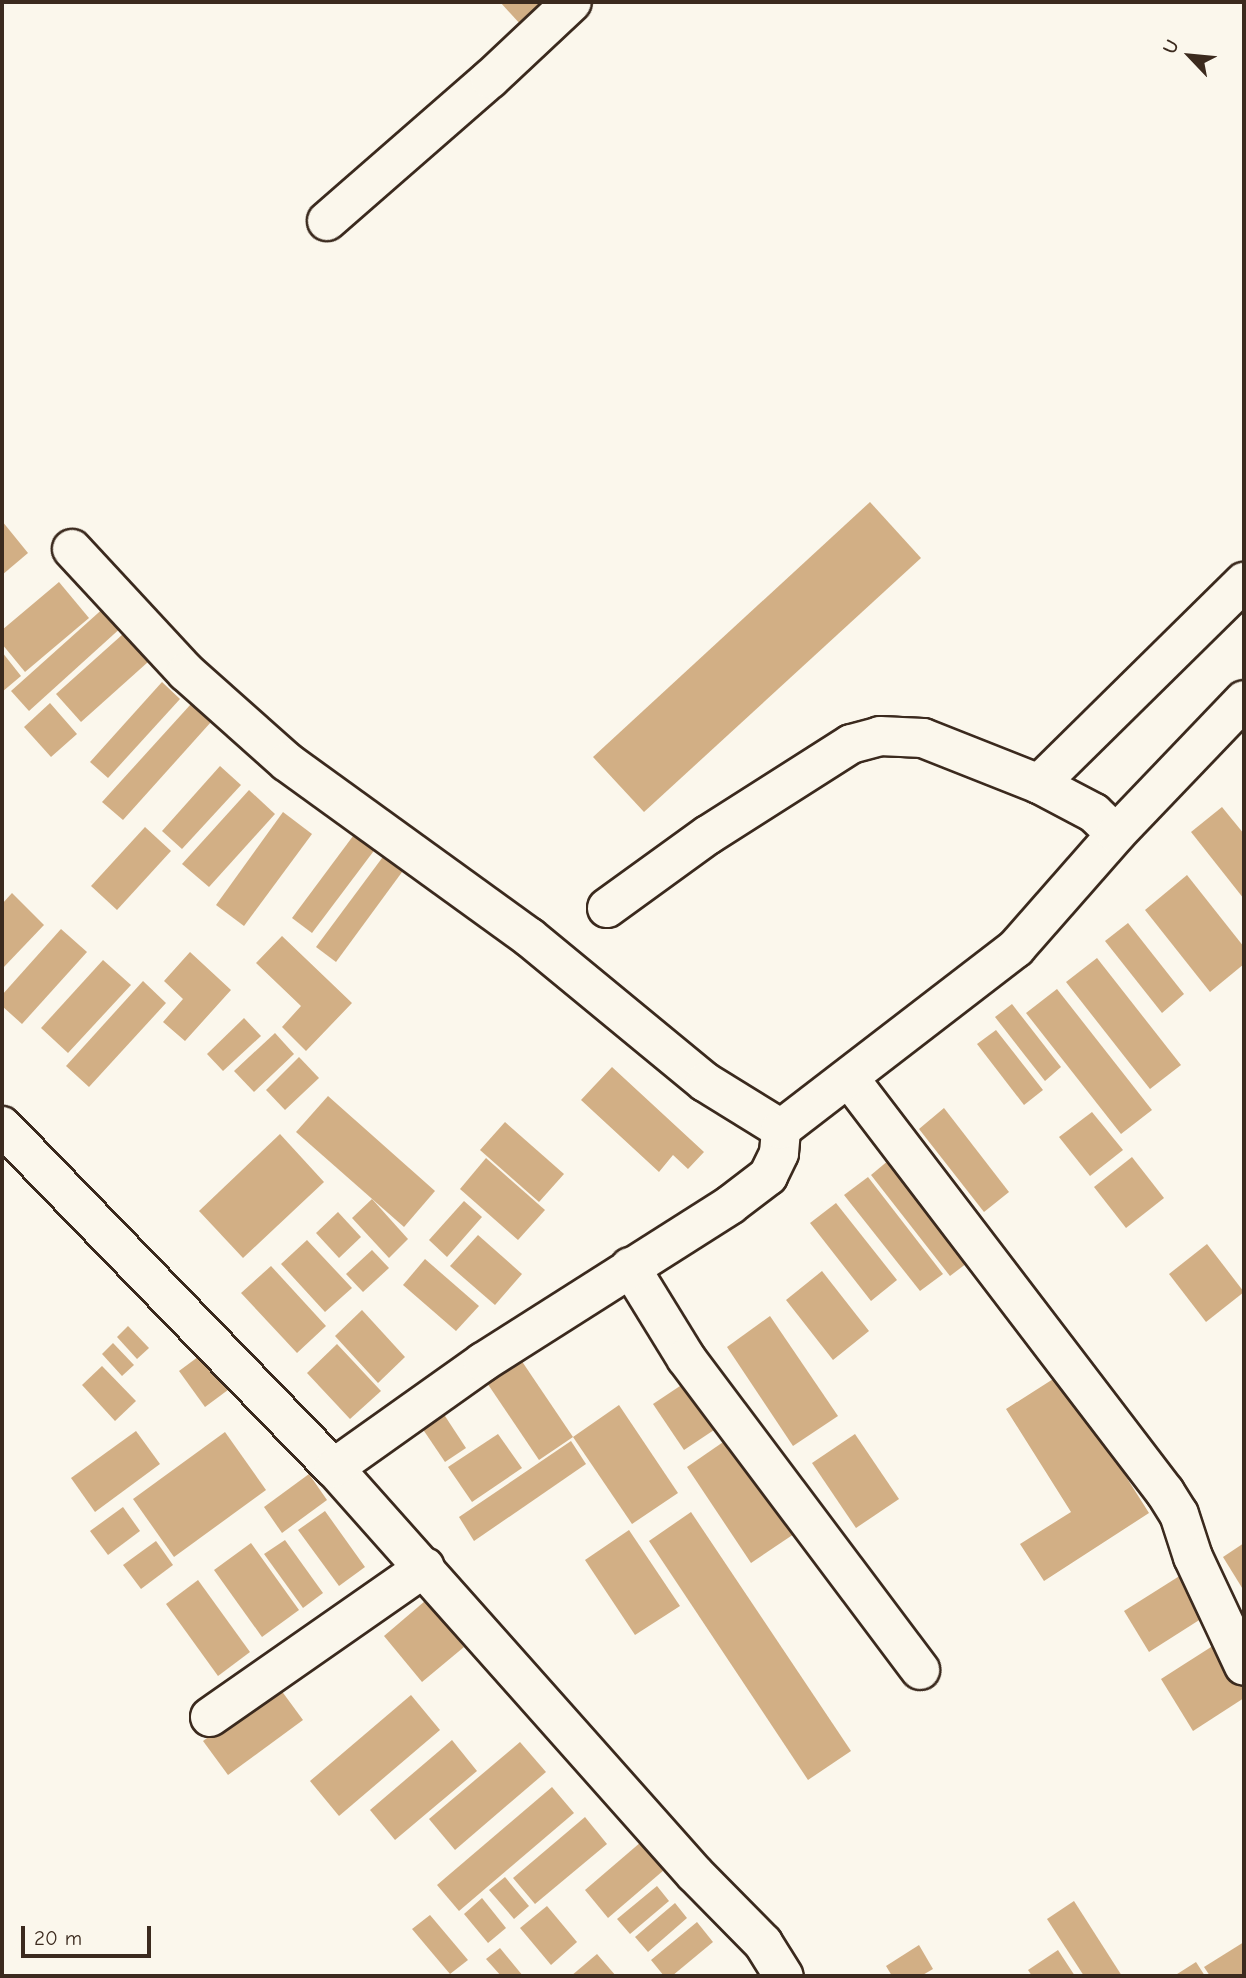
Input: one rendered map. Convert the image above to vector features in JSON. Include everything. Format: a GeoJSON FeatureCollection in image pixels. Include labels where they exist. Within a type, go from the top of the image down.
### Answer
{"type":"FeatureCollection","features":[{"type":"Feature","properties":{"kind":"street"},"geometry":{"type":"LineString","coordinates":[[327,221],[490,79],[572,2]]}},
{"type":"Feature","properties":{"kind":"street"},"geometry":{"type":"LineString","coordinates":[[72,549],[186,672],[277,753],[373,826],[529,937],[705,1082],[781,1129]]}},
{"type":"Feature","properties":{"kind":"street"},"geometry":{"type":"LineString","coordinates":[[1039,784],[1244,582]]}},
{"type":"Feature","properties":{"kind":"street"},"geometry":{"type":"LineString","coordinates":[[334,1468],[483,1362],[630,1266],[730,1205],[768,1176],[779,1153],[781,1129],[1016,948],[1116,834],[1244,700]]}},
{"type":"Feature","properties":{"kind":"street"},"geometry":{"type":"LineString","coordinates":[[607,908],[708,835],[851,744],[880,736],[923,738],[1039,784],[1094,813],[1116,834]]}},
{"type":"Feature","properties":{"kind":"street"},"geometry":{"type":"LineString","coordinates":[[849,1078],[1165,1492],[1179,1514],[1193,1557],[1244,1666]]}},
{"type":"Feature","properties":{"kind":"street"},"geometry":{"type":"LineString","coordinates":[[2,1126],[334,1468],[425,1567],[695,1874],[763,1943],[785,1976]]}},
{"type":"Feature","properties":{"kind":"street"},"geometry":{"type":"LineString","coordinates":[[630,1266],[686,1358],[920,1670]]}},
{"type":"Feature","properties":{"kind":"street"},"geometry":{"type":"LineString","coordinates":[[210,1717],[425,1567]]}},
{"type":"Feature","properties":{"kind":"building"},"geometry":{"type":"Polygon","coordinates":[[[500,2],[550,2],[522,26],[500,2]]]}},
{"type":"Feature","properties":{"kind":"building"},"geometry":{"type":"Polygon","coordinates":[[[870,502],[921,558],[644,812],[593,757],[870,502]]]}},
{"type":"Feature","properties":{"kind":"building"},"geometry":{"type":"Polygon","coordinates":[[[2,521],[28,553],[2,575],[2,521]]]}},
{"type":"Feature","properties":{"kind":"building"},"geometry":{"type":"Polygon","coordinates":[[[59,582],[89,618],[25,672],[2,644],[2,630],[59,582]]]}},
{"type":"Feature","properties":{"kind":"building"},"geometry":{"type":"Polygon","coordinates":[[[107,605],[124,625],[29,711],[11,691],[107,605]]]}},
{"type":"Feature","properties":{"kind":"building"},"geometry":{"type":"Polygon","coordinates":[[[123,634],[148,662],[81,722],[56,694],[123,634]]]}},
{"type":"Feature","properties":{"kind":"building"},"geometry":{"type":"Polygon","coordinates":[[[2,652],[21,676],[2,692],[2,652]]]}},
{"type":"Feature","properties":{"kind":"building"},"geometry":{"type":"Polygon","coordinates":[[[162,682],[180,699],[108,778],[90,762],[162,682]]]}},
{"type":"Feature","properties":{"kind":"building"},"geometry":{"type":"Polygon","coordinates":[[[50,703],[77,734],[51,757],[24,727],[50,703]]]}},
{"type":"Feature","properties":{"kind":"building"},"geometry":{"type":"Polygon","coordinates":[[[191,704],[211,722],[123,820],[102,802],[191,704]]]}},
{"type":"Feature","properties":{"kind":"building"},"geometry":{"type":"Polygon","coordinates":[[[220,766],[241,785],[182,849],[162,831],[220,766]]]}},
{"type":"Feature","properties":{"kind":"building"},"geometry":{"type":"Polygon","coordinates":[[[249,790],[275,814],[209,887],[182,864],[249,790]]]}},
{"type":"Feature","properties":{"kind":"building"},"geometry":{"type":"Polygon","coordinates":[[[1222,807],[1244,834],[1244,899],[1191,832],[1222,807]]]}},
{"type":"Feature","properties":{"kind":"building"},"geometry":{"type":"Polygon","coordinates":[[[283,812],[312,834],[244,926],[216,905],[283,812]]]}},
{"type":"Feature","properties":{"kind":"building"},"geometry":{"type":"Polygon","coordinates":[[[145,827],[171,851],[117,910],[91,886],[145,827]]]}},
{"type":"Feature","properties":{"kind":"building"},"geometry":{"type":"Polygon","coordinates":[[[359,828],[379,844],[312,933],[292,918],[359,828]]]}},
{"type":"Feature","properties":{"kind":"building"},"geometry":{"type":"Polygon","coordinates":[[[385,854],[405,868],[336,962],[316,947],[385,854]]]}},
{"type":"Feature","properties":{"kind":"building"},"geometry":{"type":"Polygon","coordinates":[[[1187,875],[1244,947],[1244,964],[1210,992],[1145,910],[1187,875]]]}},
{"type":"Feature","properties":{"kind":"building"},"geometry":{"type":"Polygon","coordinates":[[[12,893],[44,925],[2,969],[2,904],[12,893]]]}},
{"type":"Feature","properties":{"kind":"building"},"geometry":{"type":"Polygon","coordinates":[[[1128,923],[1184,994],[1162,1013],[1105,941],[1128,923]]]}},
{"type":"Feature","properties":{"kind":"building"},"geometry":{"type":"Polygon","coordinates":[[[61,929],[87,952],[22,1024],[2,1006],[2,995],[61,929]]]}},
{"type":"Feature","properties":{"kind":"building"},"geometry":{"type":"Polygon","coordinates":[[[282,936],[352,1003],[306,1051],[282,1027],[301,1006],[256,963],[282,936]]]}},
{"type":"Feature","properties":{"kind":"building"},"geometry":{"type":"Polygon","coordinates":[[[190,952],[231,990],[185,1041],[163,1022],[183,999],[164,981],[190,952]]]}},
{"type":"Feature","properties":{"kind":"building"},"geometry":{"type":"Polygon","coordinates":[[[1097,958],[1181,1065],[1150,1089],[1066,982],[1097,958]]]}},
{"type":"Feature","properties":{"kind":"building"},"geometry":{"type":"Polygon","coordinates":[[[103,960],[131,985],[68,1053],[41,1028],[103,960]]]}},
{"type":"Feature","properties":{"kind":"building"},"geometry":{"type":"Polygon","coordinates":[[[143,981],[166,1003],[89,1087],[66,1066],[143,981]]]}},
{"type":"Feature","properties":{"kind":"building"},"geometry":{"type":"Polygon","coordinates":[[[1057,989],[1152,1110],[1121,1134],[1026,1013],[1057,989]]]}},
{"type":"Feature","properties":{"kind":"building"},"geometry":{"type":"Polygon","coordinates":[[[1012,1004],[1061,1067],[1045,1081],[995,1017],[1012,1004]]]}},
{"type":"Feature","properties":{"kind":"building"},"geometry":{"type":"Polygon","coordinates":[[[244,1018],[261,1036],[223,1071],[207,1054],[244,1018]]]}},
{"type":"Feature","properties":{"kind":"building"},"geometry":{"type":"Polygon","coordinates":[[[996,1030],[1043,1090],[1024,1105],[977,1044],[996,1030]]]}},
{"type":"Feature","properties":{"kind":"building"},"geometry":{"type":"Polygon","coordinates":[[[275,1033],[294,1054],[254,1092],[234,1071],[275,1033]]]}},
{"type":"Feature","properties":{"kind":"building"},"geometry":{"type":"Polygon","coordinates":[[[299,1057],[319,1078],[285,1110],[266,1090],[299,1057]]]}},
{"type":"Feature","properties":{"kind":"building"},"geometry":{"type":"Polygon","coordinates":[[[612,1067],[704,1152],[688,1169],[673,1155],[659,1172],[581,1100],[612,1067]]]}},
{"type":"Feature","properties":{"kind":"building"},"geometry":{"type":"Polygon","coordinates":[[[328,1096],[435,1191],[404,1227],[296,1132],[328,1096]]]}},
{"type":"Feature","properties":{"kind":"building"},"geometry":{"type":"Polygon","coordinates":[[[944,1108],[1009,1192],[984,1212],[919,1129],[944,1108]]]}},
{"type":"Feature","properties":{"kind":"building"},"geometry":{"type":"Polygon","coordinates":[[[1092,1112],[1123,1150],[1090,1176],[1059,1137],[1092,1112]]]}},
{"type":"Feature","properties":{"kind":"building"},"geometry":{"type":"Polygon","coordinates":[[[505,1122],[564,1174],[539,1202],[480,1150],[505,1122]]]}},
{"type":"Feature","properties":{"kind":"building"},"geometry":{"type":"Polygon","coordinates":[[[280,1134],[324,1182],[243,1258],[199,1211],[280,1134]]]}},
{"type":"Feature","properties":{"kind":"building"},"geometry":{"type":"Polygon","coordinates":[[[895,1155],[975,1257],[950,1276],[871,1175],[895,1155]]]}},
{"type":"Feature","properties":{"kind":"building"},"geometry":{"type":"Polygon","coordinates":[[[1132,1157],[1164,1198],[1126,1228],[1094,1187],[1132,1157]]]}},
{"type":"Feature","properties":{"kind":"building"},"geometry":{"type":"Polygon","coordinates":[[[486,1158],[545,1210],[518,1240],[460,1189],[486,1158]]]}},
{"type":"Feature","properties":{"kind":"building"},"geometry":{"type":"Polygon","coordinates":[[[868,1177],[943,1274],[920,1291],[844,1195],[868,1177]]]}},
{"type":"Feature","properties":{"kind":"building"},"geometry":{"type":"Polygon","coordinates":[[[372,1199],[408,1239],[389,1258],[352,1218],[372,1199]]]}},
{"type":"Feature","properties":{"kind":"building"},"geometry":{"type":"Polygon","coordinates":[[[464,1201],[482,1217],[447,1257],[429,1240],[464,1201]]]}},
{"type":"Feature","properties":{"kind":"building"},"geometry":{"type":"Polygon","coordinates":[[[836,1203],[897,1280],[871,1301],[810,1223],[836,1203]]]}},
{"type":"Feature","properties":{"kind":"building"},"geometry":{"type":"Polygon","coordinates":[[[338,1212],[361,1237],[339,1258],[316,1233],[338,1212]]]}},
{"type":"Feature","properties":{"kind":"building"},"geometry":{"type":"Polygon","coordinates":[[[478,1235],[522,1274],[495,1305],[450,1266],[478,1235]]]}},
{"type":"Feature","properties":{"kind":"building"},"geometry":{"type":"Polygon","coordinates":[[[307,1240],[352,1288],[325,1312],[281,1264],[307,1240]]]}},
{"type":"Feature","properties":{"kind":"building"},"geometry":{"type":"Polygon","coordinates":[[[1207,1244],[1244,1292],[1206,1322],[1169,1274],[1207,1244]]]}},
{"type":"Feature","properties":{"kind":"building"},"geometry":{"type":"Polygon","coordinates":[[[372,1250],[389,1268],[363,1292],[346,1274],[372,1250]]]}},
{"type":"Feature","properties":{"kind":"building"},"geometry":{"type":"Polygon","coordinates":[[[425,1259],[479,1306],[456,1331],[403,1285],[425,1259]]]}},
{"type":"Feature","properties":{"kind":"building"},"geometry":{"type":"Polygon","coordinates":[[[271,1266],[326,1326],[297,1353],[241,1293],[271,1266]]]}},
{"type":"Feature","properties":{"kind":"building"},"geometry":{"type":"Polygon","coordinates":[[[822,1271],[869,1331],[833,1360],[786,1300],[822,1271]]]}},
{"type":"Feature","properties":{"kind":"building"},"geometry":{"type":"Polygon","coordinates":[[[362,1310],[405,1357],[378,1383],[335,1336],[362,1310]]]}},
{"type":"Feature","properties":{"kind":"building"},"geometry":{"type":"Polygon","coordinates":[[[770,1316],[838,1416],[793,1446],[727,1347],[770,1316]]]}},
{"type":"Feature","properties":{"kind":"building"},"geometry":{"type":"Polygon","coordinates":[[[128,1326],[149,1348],[137,1359],[117,1337],[128,1326]]]}},
{"type":"Feature","properties":{"kind":"building"},"geometry":{"type":"Polygon","coordinates":[[[113,1343],[134,1365],[122,1376],[102,1354],[113,1343]]]}},
{"type":"Feature","properties":{"kind":"building"},"geometry":{"type":"Polygon","coordinates":[[[337,1344],[381,1391],[350,1419],[307,1373],[337,1344]]]}},
{"type":"Feature","properties":{"kind":"building"},"geometry":{"type":"Polygon","coordinates":[[[206,1351],[232,1387],[205,1407],[179,1371],[206,1351]]]}},
{"type":"Feature","properties":{"kind":"building"},"geometry":{"type":"Polygon","coordinates":[[[517,1354],[573,1437],[539,1460],[483,1377],[517,1354]]]}},
{"type":"Feature","properties":{"kind":"building"},"geometry":{"type":"Polygon","coordinates":[[[102,1366],[136,1401],[115,1421],[82,1385],[102,1366]]]}},
{"type":"Feature","properties":{"kind":"building"},"geometry":{"type":"Polygon","coordinates":[[[1061,1374],[1149,1513],[1044,1581],[1020,1544],[1071,1512],[1006,1409],[1061,1374]]]}},
{"type":"Feature","properties":{"kind":"building"},"geometry":{"type":"Polygon","coordinates":[[[686,1382],[717,1428],[684,1450],[653,1404],[686,1382]]]}},
{"type":"Feature","properties":{"kind":"building"},"geometry":{"type":"Polygon","coordinates":[[[619,1405],[678,1493],[632,1524],[573,1437],[619,1405]]]}},
{"type":"Feature","properties":{"kind":"building"},"geometry":{"type":"Polygon","coordinates":[[[443,1413],[466,1448],[445,1462],[422,1428],[443,1413]]]}},
{"type":"Feature","properties":{"kind":"building"},"geometry":{"type":"Polygon","coordinates":[[[136,1431],[160,1464],[95,1512],[71,1478],[136,1431]]]}},
{"type":"Feature","properties":{"kind":"building"},"geometry":{"type":"Polygon","coordinates":[[[225,1432],[266,1490],[174,1557],[133,1499],[225,1432]]]}},
{"type":"Feature","properties":{"kind":"building"},"geometry":{"type":"Polygon","coordinates":[[[498,1434],[522,1468],[472,1502],[448,1467],[498,1434]]]}},
{"type":"Feature","properties":{"kind":"building"},"geometry":{"type":"Polygon","coordinates":[[[855,1434],[899,1499],[856,1528],[812,1463],[855,1434]]]}},
{"type":"Feature","properties":{"kind":"building"},"geometry":{"type":"Polygon","coordinates":[[[729,1438],[794,1534],[751,1563],[687,1467],[729,1438]]]}},
{"type":"Feature","properties":{"kind":"building"},"geometry":{"type":"Polygon","coordinates":[[[571,1441],[586,1464],[474,1541],[459,1517],[571,1441]]]}},
{"type":"Feature","properties":{"kind":"building"},"geometry":{"type":"Polygon","coordinates":[[[309,1474],[327,1500],[282,1533],[264,1507],[309,1474]]]}},
{"type":"Feature","properties":{"kind":"building"},"geometry":{"type":"Polygon","coordinates":[[[123,1507],[140,1531],[108,1555],[90,1531],[123,1507]]]}},
{"type":"Feature","properties":{"kind":"building"},"geometry":{"type":"Polygon","coordinates":[[[325,1511],[365,1567],[339,1586],[298,1530],[325,1511]]]}},
{"type":"Feature","properties":{"kind":"building"},"geometry":{"type":"Polygon","coordinates":[[[691,1512],[851,1751],[808,1780],[649,1541],[691,1512]]]}},
{"type":"Feature","properties":{"kind":"building"},"geometry":{"type":"Polygon","coordinates":[[[629,1530],[680,1606],[635,1635],[585,1560],[629,1530]]]}},
{"type":"Feature","properties":{"kind":"building"},"geometry":{"type":"Polygon","coordinates":[[[285,1540],[323,1593],[303,1608],[264,1554],[285,1540]]]}},
{"type":"Feature","properties":{"kind":"building"},"geometry":{"type":"Polygon","coordinates":[[[156,1541],[173,1565],[141,1589],[123,1565],[156,1541]]]}},
{"type":"Feature","properties":{"kind":"building"},"geometry":{"type":"Polygon","coordinates":[[[251,1543],[299,1610],[262,1637],[214,1570],[251,1543]]]}},
{"type":"Feature","properties":{"kind":"building"},"geometry":{"type":"Polygon","coordinates":[[[1244,1543],[1244,1591],[1223,1557],[1244,1543]]]}},
{"type":"Feature","properties":{"kind":"building"},"geometry":{"type":"Polygon","coordinates":[[[1189,1570],[1215,1610],[1149,1652],[1124,1611],[1189,1570]]]}},
{"type":"Feature","properties":{"kind":"building"},"geometry":{"type":"Polygon","coordinates":[[[198,1580],[250,1652],[218,1676],[166,1604],[198,1580]]]}},
{"type":"Feature","properties":{"kind":"building"},"geometry":{"type":"Polygon","coordinates":[[[425,1601],[464,1647],[422,1682],[384,1636],[425,1601]]]}},
{"type":"Feature","properties":{"kind":"building"},"geometry":{"type":"Polygon","coordinates":[[[1222,1640],[1244,1676],[1244,1698],[1193,1731],[1161,1679],[1222,1640]]]}},
{"type":"Feature","properties":{"kind":"building"},"geometry":{"type":"Polygon","coordinates":[[[278,1686],[303,1720],[228,1775],[203,1741],[278,1686]]]}},
{"type":"Feature","properties":{"kind":"building"},"geometry":{"type":"Polygon","coordinates":[[[411,1695],[440,1730],[339,1816],[310,1781],[411,1695]]]}},
{"type":"Feature","properties":{"kind":"building"},"geometry":{"type":"Polygon","coordinates":[[[452,1740],[477,1771],[395,1840],[370,1810],[452,1740]]]}},
{"type":"Feature","properties":{"kind":"building"},"geometry":{"type":"Polygon","coordinates":[[[520,1742],[546,1772],[455,1850],[429,1819],[520,1742]]]}},
{"type":"Feature","properties":{"kind":"building"},"geometry":{"type":"Polygon","coordinates":[[[552,1787],[574,1813],[459,1911],[437,1885],[552,1787]]]}},
{"type":"Feature","properties":{"kind":"building"},"geometry":{"type":"Polygon","coordinates":[[[585,1817],[607,1844],[535,1904],[513,1878],[585,1817]]]}},
{"type":"Feature","properties":{"kind":"building"},"geometry":{"type":"Polygon","coordinates":[[[641,1842],[664,1870],[608,1918],[585,1890],[641,1842]]]}},
{"type":"Feature","properties":{"kind":"building"},"geometry":{"type":"Polygon","coordinates":[[[505,1877],[529,1906],[514,1919],[489,1890],[505,1877]]]}},
{"type":"Feature","properties":{"kind":"building"},"geometry":{"type":"Polygon","coordinates":[[[657,1886],[669,1901],[630,1934],[617,1919],[657,1886]]]}},
{"type":"Feature","properties":{"kind":"building"},"geometry":{"type":"Polygon","coordinates":[[[482,1898],[506,1928],[488,1943],[464,1914],[482,1898]]]}},
{"type":"Feature","properties":{"kind":"building"},"geometry":{"type":"Polygon","coordinates":[[[1074,1901],[1122,1976],[1084,1976],[1047,1919],[1074,1901]]]}},
{"type":"Feature","properties":{"kind":"building"},"geometry":{"type":"Polygon","coordinates":[[[675,1903],[687,1918],[648,1952],[635,1937],[675,1903]]]}},
{"type":"Feature","properties":{"kind":"building"},"geometry":{"type":"Polygon","coordinates":[[[547,1906],[577,1942],[551,1965],[520,1928],[547,1906]]]}},
{"type":"Feature","properties":{"kind":"building"},"geometry":{"type":"Polygon","coordinates":[[[430,1915],[468,1960],[450,1974],[412,1929],[430,1915]]]}},
{"type":"Feature","properties":{"kind":"building"},"geometry":{"type":"Polygon","coordinates":[[[697,1922],[713,1942],[672,1976],[664,1976],[651,1960],[697,1922]]]}},
{"type":"Feature","properties":{"kind":"building"},"geometry":{"type":"Polygon","coordinates":[[[1244,1942],[1244,1976],[1210,1976],[1204,1967],[1244,1942]]]}},
{"type":"Feature","properties":{"kind":"building"},"geometry":{"type":"Polygon","coordinates":[[[919,1945],[933,1969],[921,1976],[892,1976],[886,1966],[919,1945]]]}},
{"type":"Feature","properties":{"kind":"building"},"geometry":{"type":"Polygon","coordinates":[[[500,1948],[523,1976],[501,1976],[486,1959],[500,1948]]]}},
{"type":"Feature","properties":{"kind":"building"},"geometry":{"type":"Polygon","coordinates":[[[1058,1950],[1075,1976],[1032,1976],[1028,1970],[1058,1950]]]}},
{"type":"Feature","properties":{"kind":"building"},"geometry":{"type":"Polygon","coordinates":[[[597,1954],[616,1976],[571,1976],[597,1954]]]}},
{"type":"Feature","properties":{"kind":"building"},"geometry":{"type":"Polygon","coordinates":[[[1196,1962],[1205,1976],[1174,1976],[1196,1962]]]}}]}
